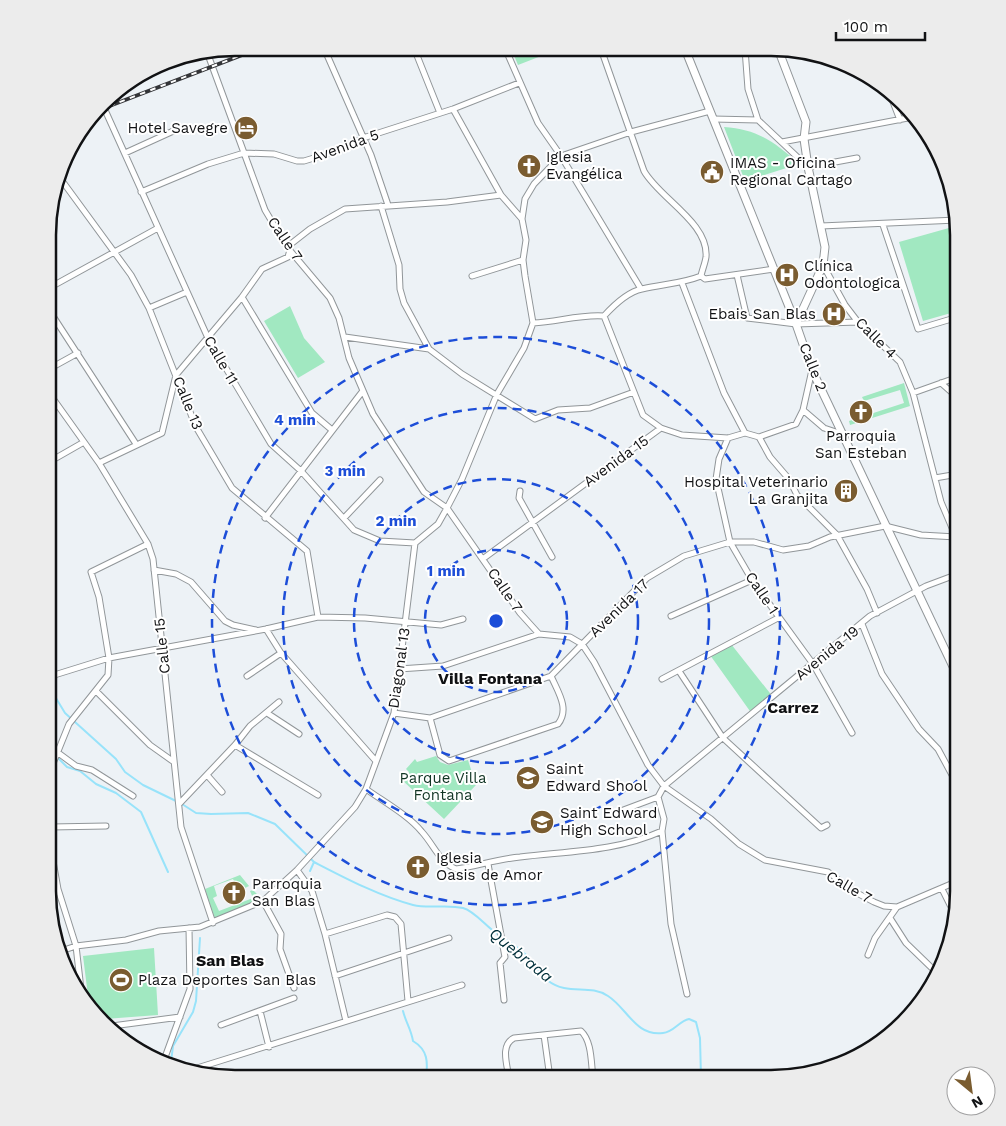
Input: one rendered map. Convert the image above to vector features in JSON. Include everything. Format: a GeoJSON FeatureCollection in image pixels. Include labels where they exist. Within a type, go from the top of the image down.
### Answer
{"type":"FeatureCollection","features":[{"type":"Feature","properties":{"kind":"street"},"geometry":{"type":"LineString","coordinates":[[508,56],[538,123],[561,156],[641,289]]}},
{"type":"Feature","properties":{"kind":"street"},"geometry":{"type":"LineString","coordinates":[[604,56],[644,171],[651,183],[686,215],[703,240],[706,257],[701,276]]}},
{"type":"Feature","properties":{"kind":"street"},"geometry":{"type":"LineString","coordinates":[[688,56],[774,269],[796,315],[796,324]]}},
{"type":"Feature","properties":{"kind":"street"},"geometry":{"type":"LineString","coordinates":[[746,56],[748,89],[758,120],[808,167]]}},
{"type":"Feature","properties":{"kind":"street"},"geometry":{"type":"LineString","coordinates":[[328,57],[363,138],[388,205]]}},
{"type":"Feature","properties":{"kind":"street"},"geometry":{"type":"LineString","coordinates":[[417,57],[440,113]]}},
{"type":"Feature","properties":{"kind":"street"},"geometry":{"type":"LineString","coordinates":[[781,57],[806,122],[804,139],[808,167],[825,247],[823,265],[796,315]]}},
{"type":"Feature","properties":{"kind":"street","name":"Calle 7"},"geometry":{"type":"LineString","coordinates":[[209,58],[265,210],[289,249],[330,298],[345,337],[349,358],[362,392],[386,436],[424,492],[448,508],[520,613],[539,634]]}},
{"type":"Feature","properties":{"kind":"street","name":"Avenida 5"},"geometry":{"type":"LineString","coordinates":[[141,192],[208,164],[244,154],[274,154],[297,161],[304,161],[337,151],[363,138],[453,109],[519,83]]}},
{"type":"Feature","properties":{"kind":"street"},"geometry":{"type":"LineString","coordinates":[[895,107],[900,120]]}},
{"type":"Feature","properties":{"kind":"street"},"geometry":{"type":"LineString","coordinates":[[453,109],[502,195],[522,219]]}},
{"type":"Feature","properties":{"kind":"street"},"geometry":{"type":"LineString","coordinates":[[416,543],[438,524],[448,508],[497,394],[524,348],[534,323],[524,260],[526,240],[522,219],[525,199],[534,184],[561,156],[631,132],[710,111]]}},
{"type":"Feature","properties":{"kind":"street","name":"Calle 11"},"geometry":{"type":"LineString","coordinates":[[105,113],[125,153],[208,338],[271,444],[301,471],[354,530],[380,541],[416,543]]}},
{"type":"Feature","properties":{"kind":"street"},"geometry":{"type":"LineString","coordinates":[[713,119],[758,120]]}},
{"type":"Feature","properties":{"kind":"street"},"geometry":{"type":"LineString","coordinates":[[782,142],[906,119]]}},
{"type":"Feature","properties":{"kind":"street"},"geometry":{"type":"LineString","coordinates":[[125,153],[180,128]]}},
{"type":"Feature","properties":{"kind":"street"},"geometry":{"type":"LineString","coordinates":[[808,167],[857,158]]}},
{"type":"Feature","properties":{"kind":"street","name":"Calle 13"},"geometry":{"type":"LineString","coordinates":[[64,183],[131,275],[149,308],[196,426],[232,488],[265,518],[307,551],[318,616]]}},
{"type":"Feature","properties":{"kind":"street"},"geometry":{"type":"LineString","coordinates":[[99,463],[136,444],[154,439],[162,433],[176,375],[242,297],[262,269],[288,257],[289,249],[310,229],[345,209],[447,202],[502,195]]}},
{"type":"Feature","properties":{"kind":"street"},"geometry":{"type":"LineString","coordinates":[[381,206],[399,265],[400,289],[404,303],[428,349],[462,374],[535,419],[558,410],[590,408],[634,392]]}},
{"type":"Feature","properties":{"kind":"street"},"geometry":{"type":"LineString","coordinates":[[821,226],[883,225],[949,221]]}},
{"type":"Feature","properties":{"kind":"street"},"geometry":{"type":"LineString","coordinates":[[883,225],[918,329],[950,319]]}},
{"type":"Feature","properties":{"kind":"street"},"geometry":{"type":"LineString","coordinates":[[56,284],[158,228]]}},
{"type":"Feature","properties":{"kind":"street"},"geometry":{"type":"LineString","coordinates":[[472,276],[524,260]]}},
{"type":"Feature","properties":{"kind":"street","name":"Calle 4"},"geometry":{"type":"LineString","coordinates":[[823,265],[845,305],[858,322],[900,362],[912,393],[941,502],[950,523]]}},
{"type":"Feature","properties":{"kind":"street"},"geometry":{"type":"LineString","coordinates":[[701,276],[705,279],[774,269]]}},
{"type":"Feature","properties":{"kind":"street"},"geometry":{"type":"LineString","coordinates":[[737,275],[747,318],[796,324],[858,322]]}},
{"type":"Feature","properties":{"kind":"street"},"geometry":{"type":"LineString","coordinates":[[604,316],[617,302],[641,289],[682,283],[701,276]]}},
{"type":"Feature","properties":{"kind":"street"},"geometry":{"type":"LineString","coordinates":[[682,283],[724,392],[745,433],[759,437],[796,424],[803,410],[812,370]]}},
{"type":"Feature","properties":{"kind":"street"},"geometry":{"type":"LineString","coordinates":[[149,308],[187,292]]}},
{"type":"Feature","properties":{"kind":"street"},"geometry":{"type":"LineString","coordinates":[[242,297],[312,413],[332,430]]}},
{"type":"Feature","properties":{"kind":"street"},"geometry":{"type":"LineString","coordinates":[[534,323],[558,322],[594,315],[604,316]]}},
{"type":"Feature","properties":{"kind":"street"},"geometry":{"type":"LineString","coordinates":[[604,316],[643,415],[661,428]]}},
{"type":"Feature","properties":{"kind":"street"},"geometry":{"type":"LineString","coordinates":[[56,320],[136,444]]}},
{"type":"Feature","properties":{"kind":"street","name":"Calle 2"},"geometry":{"type":"LineString","coordinates":[[796,324],[812,370],[950,660]]}},
{"type":"Feature","properties":{"kind":"street"},"geometry":{"type":"LineString","coordinates":[[345,337],[428,349]]}},
{"type":"Feature","properties":{"kind":"street"},"geometry":{"type":"LineString","coordinates":[[56,365],[78,353]]}},
{"type":"Feature","properties":{"kind":"street"},"geometry":{"type":"LineString","coordinates":[[912,393],[950,379]]}},
{"type":"Feature","properties":{"kind":"street"},"geometry":{"type":"LineString","coordinates":[[941,382],[950,390]]}},
{"type":"Feature","properties":{"kind":"street"},"geometry":{"type":"LineString","coordinates":[[265,518],[362,392]]}},
{"type":"Feature","properties":{"kind":"street","name":"Calle 15"},"geometry":{"type":"LineString","coordinates":[[56,403],[99,463],[148,544],[154,570],[180,803],[181,827],[213,923]]}},
{"type":"Feature","properties":{"kind":"street"},"geometry":{"type":"LineString","coordinates":[[803,410],[824,428],[842,434]]}},
{"type":"Feature","properties":{"kind":"street","name":"Avenida 15"},"geometry":{"type":"LineString","coordinates":[[484,558],[661,428],[682,435],[728,438],[745,433]]}},
{"type":"Feature","properties":{"kind":"street"},"geometry":{"type":"LineString","coordinates":[[759,437],[770,456],[789,479],[797,495],[837,535],[867,589],[877,613]]}},
{"type":"Feature","properties":{"kind":"street","name":"Calle 1"},"geometry":{"type":"LineString","coordinates":[[728,438],[719,460],[716,479],[730,542],[752,580],[813,664],[852,733]]}},
{"type":"Feature","properties":{"kind":"street"},"geometry":{"type":"LineString","coordinates":[[56,458],[84,442]]}},
{"type":"Feature","properties":{"kind":"street"},"geometry":{"type":"LineString","coordinates":[[935,478],[950,475]]}},
{"type":"Feature","properties":{"kind":"street"},"geometry":{"type":"LineString","coordinates":[[344,518],[380,480]]}},
{"type":"Feature","properties":{"kind":"street"},"geometry":{"type":"LineString","coordinates":[[520,491],[519,498],[552,557]]}},
{"type":"Feature","properties":{"kind":"street"},"geometry":{"type":"LineString","coordinates":[[885,526],[921,535],[950,539]]}},
{"type":"Feature","properties":{"kind":"street","name":"Avenida 17"},"geometry":{"type":"LineString","coordinates":[[394,713],[430,718],[551,676],[647,578],[684,556],[730,542],[754,542],[783,550],[809,546],[837,535],[885,526]]}},
{"type":"Feature","properties":{"kind":"street","name":"Diagonal 13"},"geometry":{"type":"LineString","coordinates":[[263,901],[297,870],[355,807],[366,789],[375,760],[394,713],[416,543]]}},
{"type":"Feature","properties":{"kind":"street"},"geometry":{"type":"LineString","coordinates":[[132,796],[92,770],[76,766],[57,752],[69,724],[108,675],[109,658],[99,597],[92,572],[148,544]]}},
{"type":"Feature","properties":{"kind":"street"},"geometry":{"type":"LineString","coordinates":[[154,570],[176,574],[190,582],[217,613],[233,625],[259,630]]}},
{"type":"Feature","properties":{"kind":"street","name":"Avenida 19"},"geometry":{"type":"LineString","coordinates":[[658,797],[664,786],[862,624],[877,613],[918,591],[950,577]]}},
{"type":"Feature","properties":{"kind":"street"},"geometry":{"type":"LineString","coordinates":[[671,616],[752,580]]}},
{"type":"Feature","properties":{"kind":"street"},"geometry":{"type":"LineString","coordinates":[[56,675],[109,658],[266,629],[318,616],[441,625],[463,619]]}},
{"type":"Feature","properties":{"kind":"street"},"geometry":{"type":"LineString","coordinates":[[662,679],[778,618]]}},
{"type":"Feature","properties":{"kind":"street"},"geometry":{"type":"LineString","coordinates":[[862,624],[882,674],[919,728],[938,748],[950,771]]}},
{"type":"Feature","properties":{"kind":"street"},"geometry":{"type":"LineString","coordinates":[[266,629],[281,653],[375,760]]}},
{"type":"Feature","properties":{"kind":"street"},"geometry":{"type":"LineString","coordinates":[[399,669],[443,666],[539,634],[570,637],[582,644]]}},
{"type":"Feature","properties":{"kind":"street","name":"Calle 7"},"geometry":{"type":"LineString","coordinates":[[582,644],[594,662],[648,765],[664,786],[711,819],[739,844],[765,860],[828,872],[855,892],[874,902],[884,906],[898,907]]}},
{"type":"Feature","properties":{"kind":"street"},"geometry":{"type":"LineString","coordinates":[[247,676],[281,653]]}},
{"type":"Feature","properties":{"kind":"street"},"geometry":{"type":"LineString","coordinates":[[680,671],[723,738],[821,828],[827,825]]}},
{"type":"Feature","properties":{"kind":"street"},"geometry":{"type":"LineString","coordinates":[[430,718],[440,755],[449,761],[558,724],[563,717],[564,708],[551,676]]}},
{"type":"Feature","properties":{"kind":"street"},"geometry":{"type":"LineString","coordinates":[[96,692],[150,745],[174,762]]}},
{"type":"Feature","properties":{"kind":"street"},"geometry":{"type":"LineString","coordinates":[[180,803],[235,745],[250,726],[280,702]]}},
{"type":"Feature","properties":{"kind":"street"},"geometry":{"type":"LineString","coordinates":[[267,713],[299,734]]}},
{"type":"Feature","properties":{"kind":"street"},"geometry":{"type":"LineString","coordinates":[[235,745],[318,795]]}},
{"type":"Feature","properties":{"kind":"street"},"geometry":{"type":"LineString","coordinates":[[207,775],[222,792]]}},
{"type":"Feature","properties":{"kind":"street"},"geometry":{"type":"LineString","coordinates":[[366,789],[422,832],[448,866],[456,869],[518,857],[588,852],[626,844],[662,831]]}},
{"type":"Feature","properties":{"kind":"street"},"geometry":{"type":"LineString","coordinates":[[610,815],[658,797],[664,819],[662,831],[671,924],[687,994]]}},
{"type":"Feature","properties":{"kind":"street"},"geometry":{"type":"LineString","coordinates":[[56,827],[106,826]]}},
{"type":"Feature","properties":{"kind":"street"},"geometry":{"type":"LineString","coordinates":[[488,864],[505,957],[500,963],[504,1000]]}},
{"type":"Feature","properties":{"kind":"street"},"geometry":{"type":"LineString","coordinates":[[297,870],[312,891],[325,934],[346,1021]]}},
{"type":"Feature","properties":{"kind":"street"},"geometry":{"type":"LineString","coordinates":[[56,878],[76,946],[80,980]]}},
{"type":"Feature","properties":{"kind":"street"},"geometry":{"type":"LineString","coordinates":[[868,955],[874,938],[898,907],[950,885]]}},
{"type":"Feature","properties":{"kind":"street"},"geometry":{"type":"LineString","coordinates":[[942,889],[949,904]]}},
{"type":"Feature","properties":{"kind":"street"},"geometry":{"type":"LineString","coordinates":[[66,949],[213,923],[263,901],[281,934],[280,949],[294,988]]}},
{"type":"Feature","properties":{"kind":"street"},"geometry":{"type":"LineString","coordinates":[[325,934],[387,915],[395,917],[401,924],[408,1001]]}},
{"type":"Feature","properties":{"kind":"street"},"geometry":{"type":"LineString","coordinates":[[890,918],[906,943],[932,968]]}},
{"type":"Feature","properties":{"kind":"street"},"geometry":{"type":"LineString","coordinates":[[166,1055],[190,989],[189,928]]}},
{"type":"Feature","properties":{"kind":"street"},"geometry":{"type":"LineString","coordinates":[[335,976],[449,938]]}},
{"type":"Feature","properties":{"kind":"street"},"geometry":{"type":"LineString","coordinates":[[203,1066],[462,985]]}},
{"type":"Feature","properties":{"kind":"street"},"geometry":{"type":"LineString","coordinates":[[221,1025],[294,998]]}},
{"type":"Feature","properties":{"kind":"street"},"geometry":{"type":"LineString","coordinates":[[260,1011],[269,1047]]}},
{"type":"Feature","properties":{"kind":"street"},"geometry":{"type":"LineString","coordinates":[[117,1025],[180,1017]]}},
{"type":"Feature","properties":{"kind":"street"},"geometry":{"type":"LineString","coordinates":[[508,1070],[505,1046],[508,1041],[514,1038],[581,1031],[586,1035],[592,1069]]}},
{"type":"Feature","properties":{"kind":"street"},"geometry":{"type":"LineString","coordinates":[[544,1035],[549,1069]]}},
{"type":"Feature","properties":{"kind":"green space"},"geometry":{"type":"Polygon","coordinates":[[[514,56],[540,56],[518,65],[514,56]]]}},
{"type":"Feature","properties":{"kind":"green space"},"geometry":{"type":"Polygon","coordinates":[[[724,127],[736,128],[765,138],[782,149],[799,164],[745,181],[724,127]]]}},
{"type":"Feature","properties":{"kind":"green space"},"geometry":{"type":"Polygon","coordinates":[[[949,228],[950,313],[923,321],[899,242],[949,228]]]}},
{"type":"Feature","properties":{"kind":"green space"},"geometry":{"type":"Polygon","coordinates":[[[290,306],[304,338],[325,362],[298,378],[264,321],[290,306]]]}},
{"type":"Feature","properties":{"kind":"green space"},"geometry":{"type":"Polygon","coordinates":[[[904,383],[910,406],[850,425],[849,421],[904,403],[900,390],[864,401],[862,397],[904,383]]]}},
{"type":"Feature","properties":{"kind":"green space"},"geometry":{"type":"Polygon","coordinates":[[[731,644],[773,697],[752,714],[710,655],[731,644]]]}},
{"type":"Feature","properties":{"kind":"green space","name":"Parque Villa Fontana"},"geometry":{"type":"Polygon","coordinates":[[[436,756],[440,762],[448,765],[468,760],[476,785],[444,819],[402,780],[409,772],[406,769],[415,759],[417,762],[436,756]]]}},
{"type":"Feature","properties":{"kind":"green space"},"geometry":{"type":"Polygon","coordinates":[[[240,875],[249,886],[245,888],[244,885],[237,887],[233,879],[214,886],[217,896],[213,898],[219,911],[253,898],[250,891],[253,890],[261,898],[215,919],[205,889],[240,875]]]}},
{"type":"Feature","properties":{"kind":"green space","name":"Plaza Deportes San Blas"},"geometry":{"type":"Polygon","coordinates":[[[154,948],[158,1015],[111,1019],[88,992],[83,956],[154,948]]]}},
{"type":"Feature","properties":{"kind":"waterway"},"geometry":{"type":"LineString","coordinates":[[56,698],[65,713],[116,759],[125,772],[143,785],[178,802]]}},
{"type":"Feature","properties":{"kind":"waterway"},"geometry":{"type":"LineString","coordinates":[[56,756],[67,767],[80,771],[96,784],[116,793],[141,812],[168,872]]}},
{"type":"Feature","properties":{"kind":"waterway"},"geometry":{"type":"LineString","coordinates":[[182,804],[196,813],[248,813],[275,824],[314,862],[310,871]]}},
{"type":"Feature","properties":{"kind":"waterway","name":"Quebrada"},"geometry":{"type":"LineString","coordinates":[[314,862],[362,886],[400,901],[425,907],[451,906],[463,908],[499,935]]}},
{"type":"Feature","properties":{"kind":"waterway"},"geometry":{"type":"LineString","coordinates":[[172,1058],[173,1046],[193,1012],[196,1001],[200,938]]}},
{"type":"Feature","properties":{"kind":"waterway","name":"Quebrada"},"geometry":{"type":"LineString","coordinates":[[503,938],[527,956],[547,980],[563,988],[601,992],[615,1001],[646,1031],[663,1033],[670,1031],[685,1020],[689,1019],[696,1022],[700,1038],[701,1069]]}},
{"type":"Feature","properties":{"kind":"waterway"},"geometry":{"type":"LineString","coordinates":[[403,1011],[413,1041],[424,1052],[427,1070]]}},
{"type":"Feature","properties":{"kind":"railway"},"geometry":{"type":"LineString","coordinates":[[114,104],[237,57]]}},
{"type":"Feature","properties":{"kind":"place","name":"Hotel Savegre"},"geometry":{"type":"Point","coordinates":[246,128]}},
{"type":"Feature","properties":{"kind":"place","name":"Iglesia Evangélica"},"geometry":{"type":"Point","coordinates":[529,166]}},
{"type":"Feature","properties":{"kind":"place","name":"IMAS - Oficina Regional Cartago"},"geometry":{"type":"Point","coordinates":[712,172]}},
{"type":"Feature","properties":{"kind":"place","name":"Clínica Odontologica"},"geometry":{"type":"Point","coordinates":[787,275]}},
{"type":"Feature","properties":{"kind":"place","name":"Ebais San Blas"},"geometry":{"type":"Point","coordinates":[834,314]}},
{"type":"Feature","properties":{"kind":"place","name":"Parroquia San Esteban"},"geometry":{"type":"Point","coordinates":[861,412]}},
{"type":"Feature","properties":{"kind":"place","name":"Hospital Veterinario La Granjita"},"geometry":{"type":"Point","coordinates":[846,491]}},
{"type":"Feature","properties":{"kind":"place","name":"Saint Edward Shool"},"geometry":{"type":"Point","coordinates":[528,778]}},
{"type":"Feature","properties":{"kind":"place","name":"Saint Edward High School"},"geometry":{"type":"Point","coordinates":[542,822]}},
{"type":"Feature","properties":{"kind":"place","name":"Iglesia Oasis de Amor"},"geometry":{"type":"Point","coordinates":[418,867]}},
{"type":"Feature","properties":{"kind":"place","name":"Parroquia San Blas"},"geometry":{"type":"Point","coordinates":[234,893]}},
{"type":"Feature","properties":{"kind":"place","name":"Plaza Deportes San Blas"},"geometry":{"type":"Point","coordinates":[121,980]}},
{"type":"Feature","properties":{"kind":"district","name":"Villa Fontana"},"geometry":{"type":"Point","coordinates":[490,678]}},
{"type":"Feature","properties":{"kind":"district","name":"Carrez"},"geometry":{"type":"Point","coordinates":[793,707]}},
{"type":"Feature","properties":{"kind":"district","name":"San Blas"},"geometry":{"type":"Point","coordinates":[230,960]}}]}
